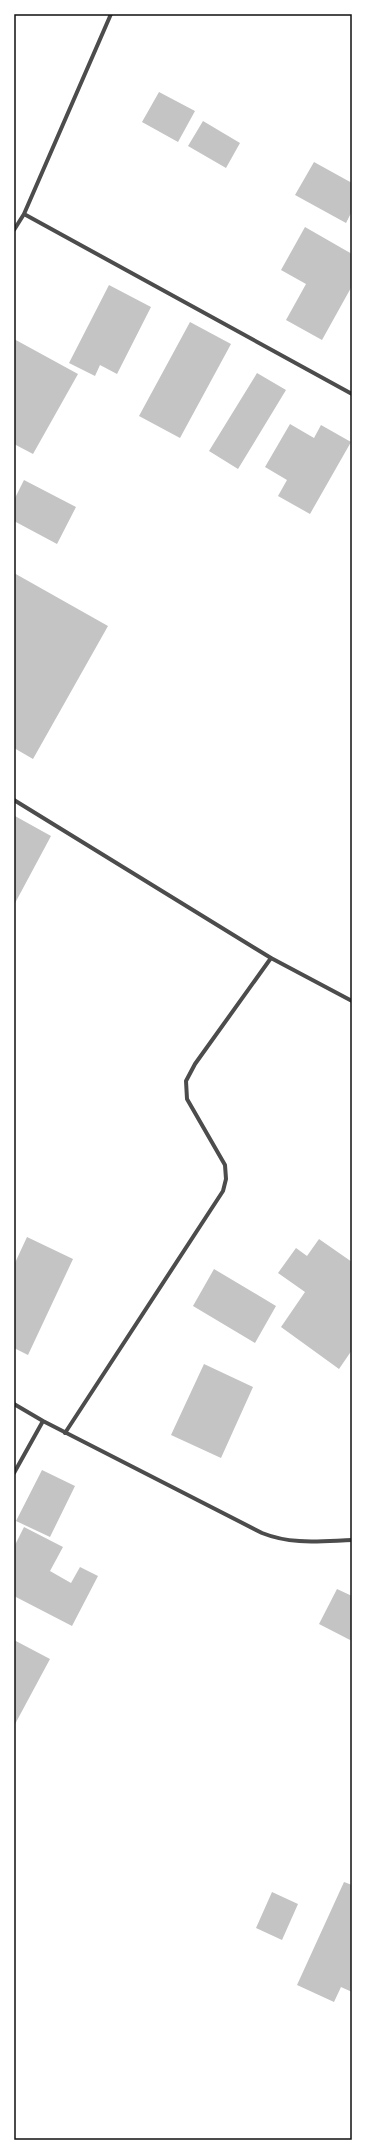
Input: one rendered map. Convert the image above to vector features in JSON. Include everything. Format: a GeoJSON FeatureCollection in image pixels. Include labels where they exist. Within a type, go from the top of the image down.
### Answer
{"type":"FeatureCollection","features":[{"type":"Feature","properties":{"kind":"street"},"geometry":{"type":"LineString","coordinates":[[14,230],[24,214],[111,14]]}},
{"type":"Feature","properties":{"kind":"street"},"geometry":{"type":"LineString","coordinates":[[24,214],[352,394]]}},
{"type":"Feature","properties":{"kind":"street"},"geometry":{"type":"LineString","coordinates":[[14,800],[271,958],[352,1001]]}},
{"type":"Feature","properties":{"kind":"street"},"geometry":{"type":"LineString","coordinates":[[65,1433],[223,1190],[226,1179],[225,1165],[187,1099],[186,1081],[195,1064],[271,958]]}},
{"type":"Feature","properties":{"kind":"street"},"geometry":{"type":"LineString","coordinates":[[14,1404],[65,1433],[276,1538],[299,1542],[352,1540]]}},
{"type":"Feature","properties":{"kind":"street"},"geometry":{"type":"LineString","coordinates":[[14,1474],[43,1421]]}},
{"type":"Feature","properties":{"kind":"building"},"geometry":{"type":"Polygon","coordinates":[[[159,92],[195,111],[178,142],[142,122],[159,92]]]}},
{"type":"Feature","properties":{"kind":"building"},"geometry":{"type":"Polygon","coordinates":[[[203,121],[240,143],[226,168],[188,146],[203,121]]]}},
{"type":"Feature","properties":{"kind":"building"},"geometry":{"type":"Polygon","coordinates":[[[314,162],[352,183],[352,211],[346,223],[295,195],[314,162]]]}},
{"type":"Feature","properties":{"kind":"building"},"geometry":{"type":"Polygon","coordinates":[[[305,227],[352,254],[352,286],[322,340],[286,320],[306,284],[281,270],[305,227]]]}},
{"type":"Feature","properties":{"kind":"building"},"geometry":{"type":"Polygon","coordinates":[[[109,285],[151,307],[117,374],[100,365],[95,376],[69,363],[109,285]]]}},
{"type":"Feature","properties":{"kind":"building"},"geometry":{"type":"Polygon","coordinates":[[[190,322],[231,344],[180,438],[139,416],[190,322]]]}},
{"type":"Feature","properties":{"kind":"building"},"geometry":{"type":"Polygon","coordinates":[[[14,339],[78,374],[33,454],[14,444],[14,339]]]}},
{"type":"Feature","properties":{"kind":"building"},"geometry":{"type":"Polygon","coordinates":[[[257,373],[286,390],[238,469],[209,451],[257,373]]]}},
{"type":"Feature","properties":{"kind":"building"},"geometry":{"type":"Polygon","coordinates":[[[290,424],[314,438],[321,425],[351,442],[310,514],[278,496],[287,480],[265,467],[290,424]]]}},
{"type":"Feature","properties":{"kind":"building"},"geometry":{"type":"Polygon","coordinates":[[[24,480],[76,507],[57,544],[14,521],[14,500],[24,480]]]}},
{"type":"Feature","properties":{"kind":"building"},"geometry":{"type":"Polygon","coordinates":[[[14,573],[108,626],[33,759],[14,748],[14,573]]]}},
{"type":"Feature","properties":{"kind":"building"},"geometry":{"type":"Polygon","coordinates":[[[15,816],[51,836],[14,905],[14,818],[15,816]]]}},
{"type":"Feature","properties":{"kind":"building"},"geometry":{"type":"Polygon","coordinates":[[[27,1237],[73,1259],[28,1355],[14,1348],[14,1265],[27,1237]]]}},
{"type":"Feature","properties":{"kind":"building"},"geometry":{"type":"Polygon","coordinates":[[[319,1239],[352,1262],[352,1350],[339,1369],[281,1327],[305,1292],[278,1273],[296,1248],[307,1256],[319,1239]]]}},
{"type":"Feature","properties":{"kind":"building"},"geometry":{"type":"Polygon","coordinates":[[[214,1269],[276,1306],[255,1343],[193,1306],[214,1269]]]}},
{"type":"Feature","properties":{"kind":"building"},"geometry":{"type":"Polygon","coordinates":[[[204,1364],[253,1387],[221,1458],[171,1435],[204,1364]]]}},
{"type":"Feature","properties":{"kind":"building"},"geometry":{"type":"Polygon","coordinates":[[[42,1470],[75,1486],[50,1537],[16,1521],[42,1470]]]}},
{"type":"Feature","properties":{"kind":"building"},"geometry":{"type":"Polygon","coordinates":[[[24,1527],[63,1547],[50,1571],[71,1583],[80,1567],[98,1576],[72,1626],[14,1596],[14,1547],[24,1527]]]}},
{"type":"Feature","properties":{"kind":"building"},"geometry":{"type":"Polygon","coordinates":[[[337,1589],[352,1596],[352,1641],[319,1624],[337,1589]]]}},
{"type":"Feature","properties":{"kind":"building"},"geometry":{"type":"Polygon","coordinates":[[[14,1640],[50,1659],[14,1726],[14,1640]]]}},
{"type":"Feature","properties":{"kind":"building"},"geometry":{"type":"Polygon","coordinates":[[[344,1882],[352,1885],[352,1992],[341,1987],[334,2002],[297,1985],[344,1882]]]}},
{"type":"Feature","properties":{"kind":"building"},"geometry":{"type":"Polygon","coordinates":[[[272,1892],[298,1904],[282,1940],[256,1928],[272,1892]]]}}]}
